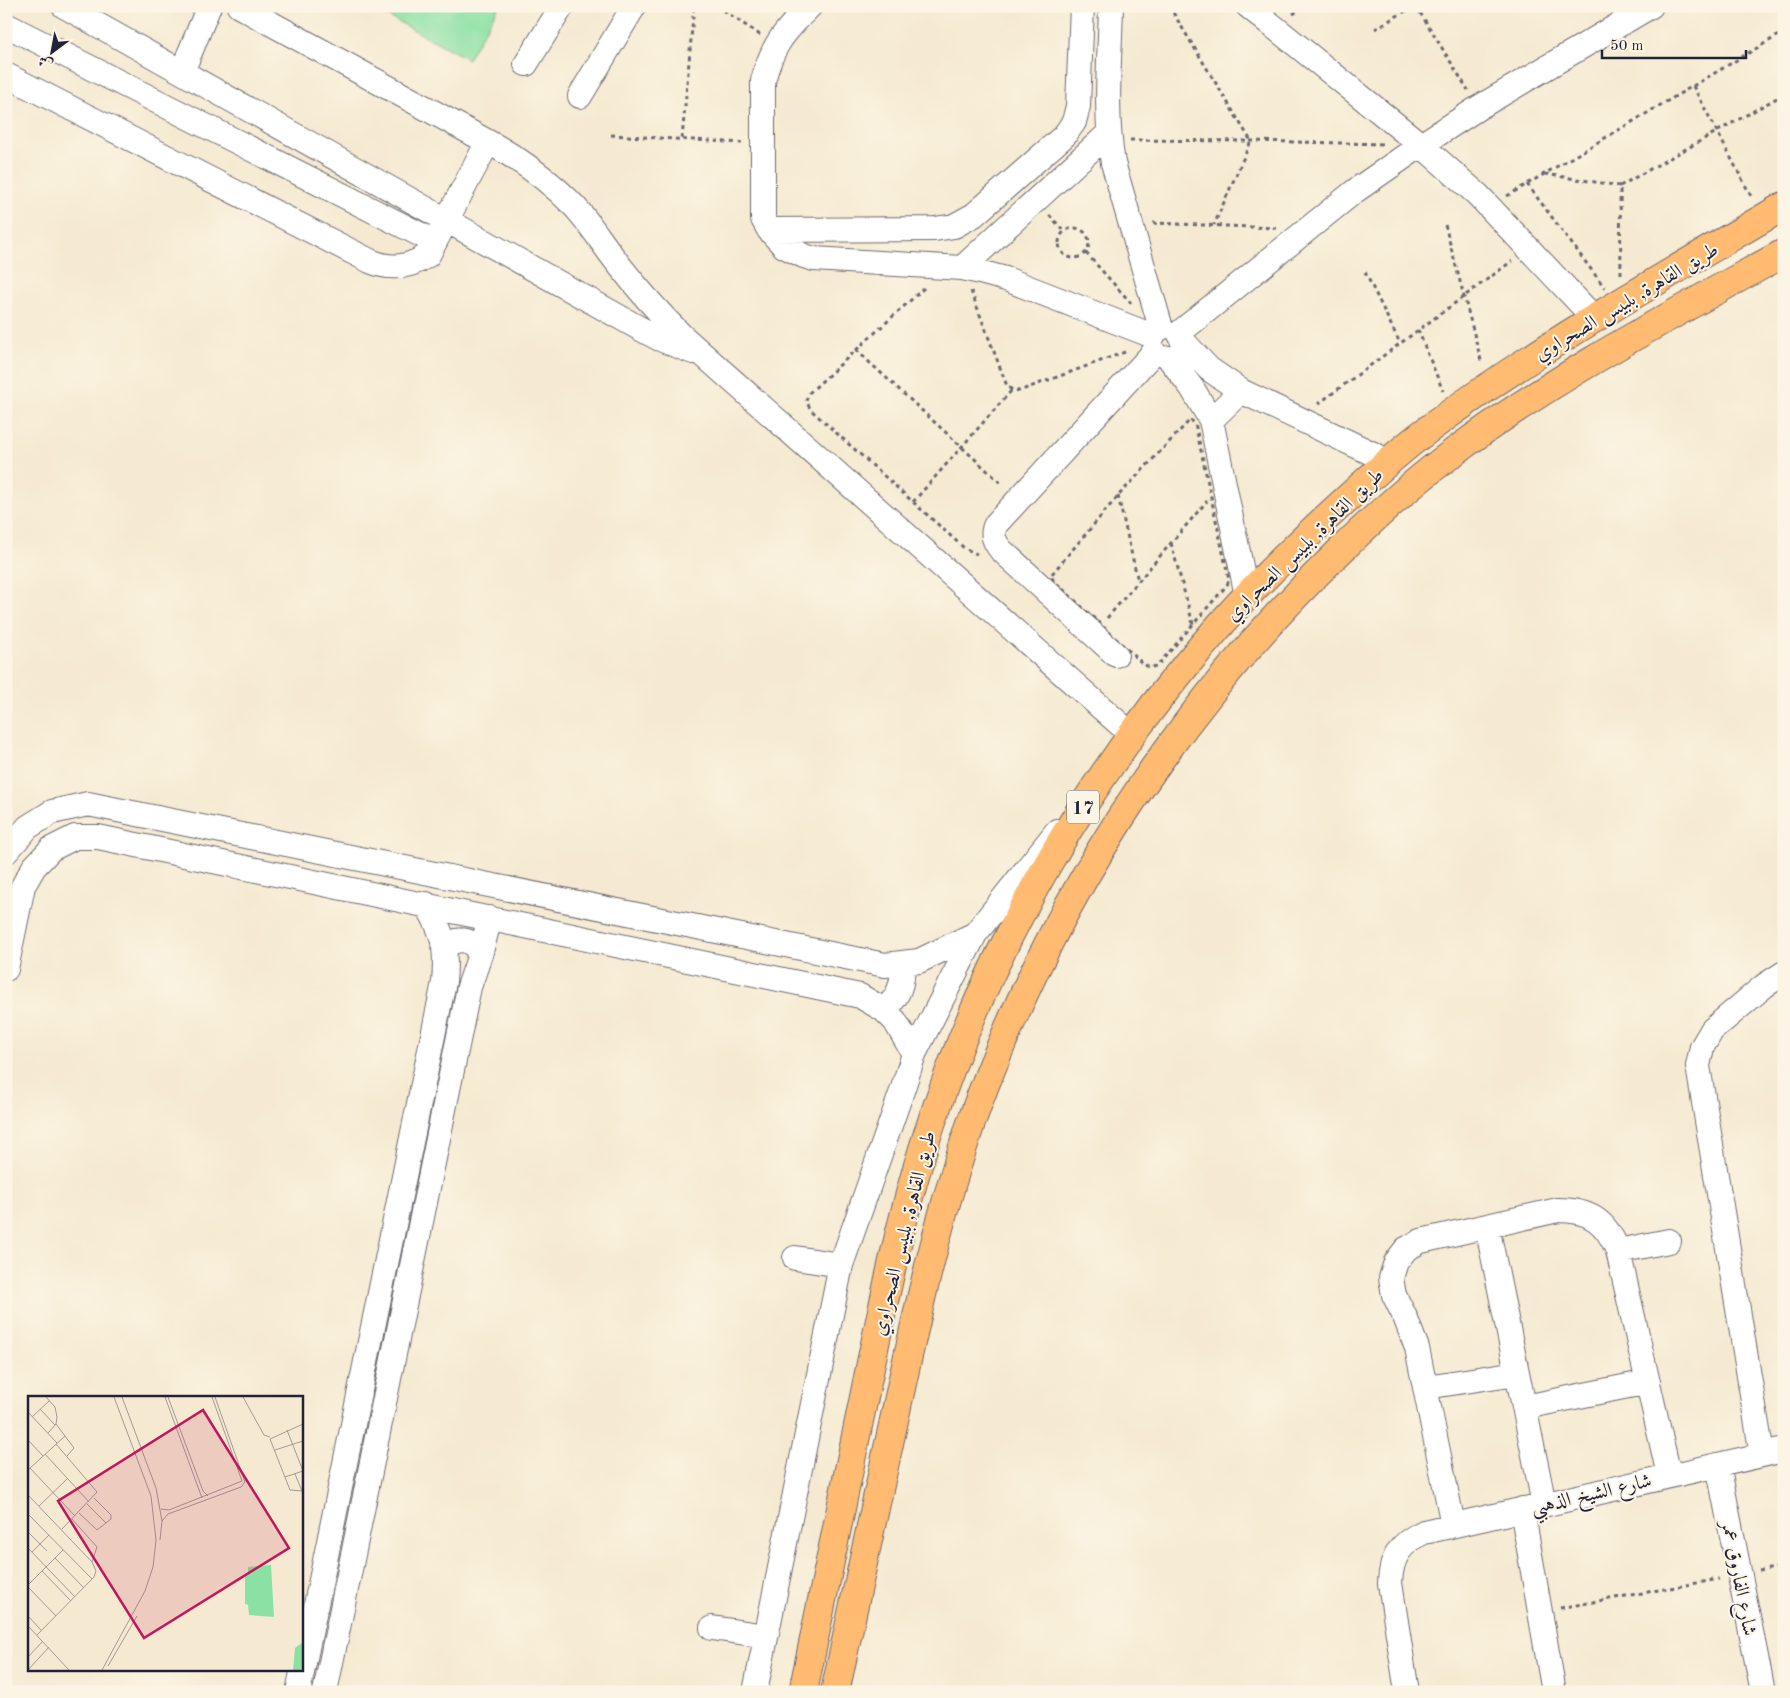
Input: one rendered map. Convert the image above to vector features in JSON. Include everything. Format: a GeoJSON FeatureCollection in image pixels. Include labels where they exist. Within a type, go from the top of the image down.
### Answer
{"type":"FeatureCollection","features":[{"type":"Feature","properties":{"kind":"highway","name":"طريق القاهرة, بلبيس الصحراوي"},"geometry":{"type":"LineString","coordinates":[[803,1692],[887,1289],[904,1214],[931,1123],[964,1034],[1003,946],[1048,862],[1098,781],[1154,704],[1247,596],[1280,561],[1421,435],[1488,386],[1594,318],[1610,295],[1773,213]]}},
{"type":"Feature","properties":{"kind":"highway","name":"طريق القاهرة, بلبيس الصحراوي"},"geometry":{"type":"LineString","coordinates":[[835,1692],[918,1310],[940,1219],[968,1130],[1001,1044],[1040,959],[1084,877],[1133,798],[1187,722],[1246,650],[1309,581],[1376,517],[1447,458],[1516,407],[1617,345],[1784,253]]}},
{"type":"Feature","properties":{"kind":"street"},"geometry":{"type":"LineString","coordinates":[[64,6],[90,13],[182,72],[639,328],[704,356]]}},
{"type":"Feature","properties":{"kind":"street"},"geometry":{"type":"LineString","coordinates":[[182,72],[209,6]]}},
{"type":"Feature","properties":{"kind":"street"},"geometry":{"type":"LineString","coordinates":[[239,6],[516,158],[554,187],[592,227],[614,260],[676,330],[1132,735]]}},
{"type":"Feature","properties":{"kind":"street"},"geometry":{"type":"LineString","coordinates":[[526,64],[562,6]]}},
{"type":"Feature","properties":{"kind":"street"},"geometry":{"type":"LineString","coordinates":[[580,96],[634,6]]}},
{"type":"Feature","properties":{"kind":"street"},"geometry":{"type":"LineString","coordinates":[[810,6],[790,25],[776,45],[767,65],[763,81],[763,218],[769,230],[784,246],[814,259],[953,268],[1006,279],[1163,340],[1241,391],[1390,462]]}},
{"type":"Feature","properties":{"kind":"street"},"geometry":{"type":"LineString","coordinates":[[769,230],[935,229],[954,226],[974,215],[1064,136],[1074,122],[1078,106],[1082,6]]}},
{"type":"Feature","properties":{"kind":"street"},"geometry":{"type":"LineString","coordinates":[[1111,6],[1109,137],[1113,163],[1163,340],[1211,420],[1217,489],[1247,596]]}},
{"type":"Feature","properties":{"kind":"street"},"geometry":{"type":"LineString","coordinates":[[1248,6],[1421,145],[1478,195],[1594,318]]}},
{"type":"Feature","properties":{"kind":"street"},"geometry":{"type":"LineString","coordinates":[[1116,655],[1098,629],[1001,550],[994,540],[996,524],[1163,340],[1355,191],[1421,145],[1478,108],[1651,6]]}},
{"type":"Feature","properties":{"kind":"street"},"geometry":{"type":"LineString","coordinates":[[6,25],[435,242]]}},
{"type":"Feature","properties":{"kind":"street"},"geometry":{"type":"LineString","coordinates":[[6,75],[380,265],[400,267],[415,263],[428,255],[488,142]]}},
{"type":"Feature","properties":{"kind":"street"},"geometry":{"type":"LineString","coordinates":[[953,268],[1109,137]]}},
{"type":"Feature","properties":{"kind":"street"},"geometry":{"type":"LineString","coordinates":[[1211,420],[1241,391]]}},
{"type":"Feature","properties":{"kind":"street"},"geometry":{"type":"LineString","coordinates":[[755,1692],[841,1265],[914,1054],[975,934],[1013,884],[1098,781]]}},
{"type":"Feature","properties":{"kind":"street"},"geometry":{"type":"LineString","coordinates":[[6,852],[28,827],[52,812],[88,804],[885,966],[919,961],[975,934]]}},
{"type":"Feature","properties":{"kind":"street"},"geometry":{"type":"LineString","coordinates":[[195,857],[201,845],[200,832],[197,826]]}},
{"type":"Feature","properties":{"kind":"street"},"geometry":{"type":"LineString","coordinates":[[236,865],[230,855],[230,851],[232,842],[239,835]]}},
{"type":"Feature","properties":{"kind":"street"},"geometry":{"type":"LineString","coordinates":[[6,969],[23,886],[34,867],[51,849],[75,837],[98,837],[860,996],[884,1010],[895,1021],[914,1054]]}},
{"type":"Feature","properties":{"kind":"street"},"geometry":{"type":"LineString","coordinates":[[298,1692],[444,982],[446,957],[442,935],[426,904]]}},
{"type":"Feature","properties":{"kind":"street"},"geometry":{"type":"LineString","coordinates":[[325,1692],[469,987],[490,918]]}},
{"type":"Feature","properties":{"kind":"street"},"geometry":{"type":"LineString","coordinates":[[444,948],[457,940],[464,940],[472,943],[480,955]]}},
{"type":"Feature","properties":{"kind":"street"},"geometry":{"type":"LineString","coordinates":[[884,1010],[900,990],[903,973],[902,964]]}},
{"type":"Feature","properties":{"kind":"street"},"geometry":{"type":"LineString","coordinates":[[1773,1452],[1698,1066],[1702,1047],[1712,1030],[1764,986],[1784,973]]}},
{"type":"Feature","properties":{"kind":"street"},"geometry":{"type":"LineString","coordinates":[[1453,1525],[1417,1348],[1394,1295],[1391,1278],[1396,1262],[1406,1249],[1421,1241],[1558,1210],[1574,1210],[1589,1215],[1602,1224],[1612,1236],[1618,1251],[1669,1475]]}},
{"type":"Feature","properties":{"kind":"street"},"geometry":{"type":"LineString","coordinates":[[1487,1226],[1525,1407],[1540,1612],[1554,1692]]}},
{"type":"Feature","properties":{"kind":"street"},"geometry":{"type":"LineString","coordinates":[[1618,1251],[1669,1241]]}},
{"type":"Feature","properties":{"kind":"street"},"geometry":{"type":"LineString","coordinates":[[795,1258],[841,1265]]}},
{"type":"Feature","properties":{"kind":"street"},"geometry":{"type":"LineString","coordinates":[[1426,1387],[1517,1373]]}},
{"type":"Feature","properties":{"kind":"street"},"geometry":{"type":"LineString","coordinates":[[1525,1407],[1648,1382]]}},
{"type":"Feature","properties":{"kind":"street","name":"شارع الشيخ الذهبي"},"geometry":{"type":"LineString","coordinates":[[1407,1692],[1390,1584],[1393,1564],[1402,1546],[1412,1538],[1424,1532],[1453,1525],[1773,1452]]}},
{"type":"Feature","properties":{"kind":"street","name":"شارع الفاروق عمر"},"geometry":{"type":"LineString","coordinates":[[1718,1465],[1763,1692]]}},
{"type":"Feature","properties":{"kind":"street"},"geometry":{"type":"LineString","coordinates":[[712,1628],[766,1636]]}},
{"type":"Feature","properties":{"kind":"path"},"geometry":{"type":"LineString","coordinates":[[682,139],[694,6]]}},
{"type":"Feature","properties":{"kind":"path"},"geometry":{"type":"LineString","coordinates":[[717,6],[776,45]]}},
{"type":"Feature","properties":{"kind":"path"},"geometry":{"type":"LineString","coordinates":[[1169,6],[1252,140]]}},
{"type":"Feature","properties":{"kind":"path"},"geometry":{"type":"LineString","coordinates":[[1347,6],[1351,12]]}},
{"type":"Feature","properties":{"kind":"path"},"geometry":{"type":"LineString","coordinates":[[1375,29],[1415,6],[1478,108]]}},
{"type":"Feature","properties":{"kind":"path"},"geometry":{"type":"LineString","coordinates":[[1504,200],[1506,196],[1784,32]]}},
{"type":"Feature","properties":{"kind":"path"},"geometry":{"type":"LineString","coordinates":[[1693,86],[1717,132],[1773,213]]}},
{"type":"Feature","properties":{"kind":"path"},"geometry":{"type":"LineString","coordinates":[[1543,174],[1620,186],[1784,94]]}},
{"type":"Feature","properties":{"kind":"path"},"geometry":{"type":"LineString","coordinates":[[611,135],[762,144]]}},
{"type":"Feature","properties":{"kind":"path"},"geometry":{"type":"LineString","coordinates":[[1109,137],[1421,145]]}},
{"type":"Feature","properties":{"kind":"path"},"geometry":{"type":"LineString","coordinates":[[1214,225],[1252,140]]}},
{"type":"Feature","properties":{"kind":"path"},"geometry":{"type":"LineString","coordinates":[[1527,184],[1610,295]]}},
{"type":"Feature","properties":{"kind":"path"},"geometry":{"type":"LineString","coordinates":[[1610,295],[1620,186]]}},
{"type":"Feature","properties":{"kind":"path"},"geometry":{"type":"LineString","coordinates":[[1130,222],[1308,229]]}},
{"type":"Feature","properties":{"kind":"path"},"geometry":{"type":"LineString","coordinates":[[1445,225],[1488,386]]}},
{"type":"Feature","properties":{"kind":"path"},"geometry":{"type":"LineString","coordinates":[[1075,228],[1085,232],[1090,243],[1086,253],[1074,259],[1063,254],[1058,242],[1064,231],[1075,228]]}},
{"type":"Feature","properties":{"kind":"path"},"geometry":{"type":"LineString","coordinates":[[1298,419],[1528,248]]}},
{"type":"Feature","properties":{"kind":"path"},"geometry":{"type":"LineString","coordinates":[[1001,550],[987,555],[971,552],[964,548],[807,406],[806,401],[809,393],[856,350],[953,268],[1007,386],[1012,390],[1019,391],[1163,340],[1086,253]]}},
{"type":"Feature","properties":{"kind":"path"},"geometry":{"type":"LineString","coordinates":[[1365,272],[1400,343]]}},
{"type":"Feature","properties":{"kind":"path"},"geometry":{"type":"LineString","coordinates":[[1418,330],[1452,412]]}},
{"type":"Feature","properties":{"kind":"path"},"geometry":{"type":"LineString","coordinates":[[856,350],[1019,499]]}},
{"type":"Feature","properties":{"kind":"path"},"geometry":{"type":"LineString","coordinates":[[913,502],[1012,390]]}},
{"type":"Feature","properties":{"kind":"path"},"geometry":{"type":"LineString","coordinates":[[1190,420],[1195,423],[1217,489],[1229,580],[1227,585],[1158,665],[1150,668],[1098,629],[1053,580],[1051,575],[1118,496],[1190,420]]}},
{"type":"Feature","properties":{"kind":"path"},"geometry":{"type":"LineString","coordinates":[[1098,629],[1217,489]]}},
{"type":"Feature","properties":{"kind":"path"},"geometry":{"type":"LineString","coordinates":[[1118,496],[1138,582]]}},
{"type":"Feature","properties":{"kind":"path"},"geometry":{"type":"LineString","coordinates":[[1171,542],[1193,624]]}},
{"type":"Feature","properties":{"kind":"path"},"geometry":{"type":"LineString","coordinates":[[1540,1612],[1784,1566]]}},
{"type":"Feature","properties":{"kind":"green space"},"geometry":{"type":"Polygon","coordinates":[[[369,6],[499,6],[468,59],[369,6]]]}}]}
